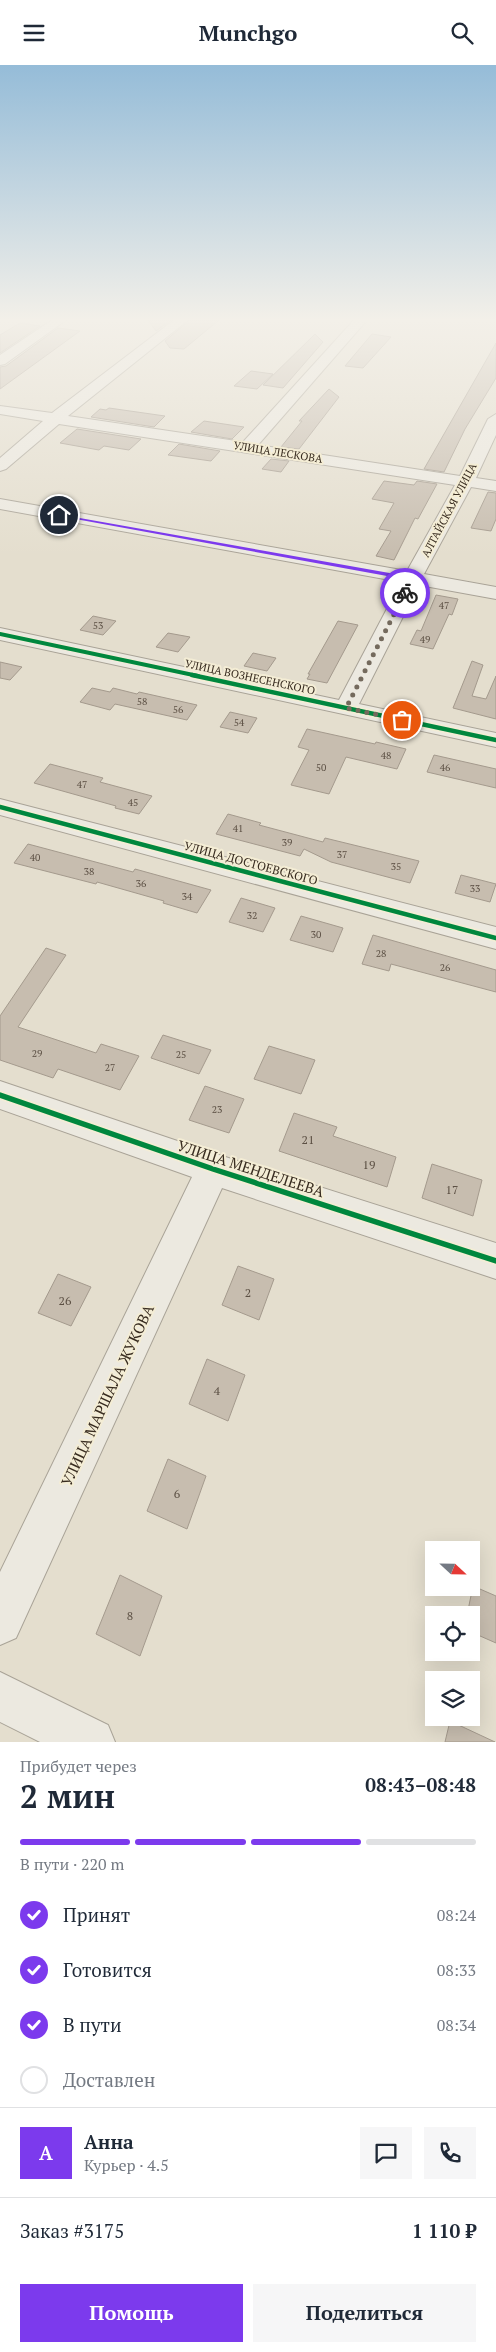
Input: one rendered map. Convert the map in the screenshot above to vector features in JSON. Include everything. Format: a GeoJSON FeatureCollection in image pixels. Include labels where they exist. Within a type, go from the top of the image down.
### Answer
{"type":"FeatureCollection","features":[{"type":"Feature","properties":{"kind":"street"},"geometry":{"type":"LineString","coordinates":[[0,466],[81,398]]}},
{"type":"Feature","properties":{"kind":"street"},"geometry":{"type":"LineString","coordinates":[[247,447],[291,398]]}},
{"type":"Feature","properties":{"kind":"street","name":"УЛИЦА ЛЕСКОВА"},"geometry":{"type":"LineString","coordinates":[[0,410],[496,486]]}},
{"type":"Feature","properties":{"kind":"street","name":"АЛТАЙСКАЯ УЛИЦА"},"geometry":{"type":"LineString","coordinates":[[346,708],[412,579],[466,481],[496,419]]}},
{"type":"Feature","properties":{"kind":"street"},"geometry":{"type":"LineString","coordinates":[[0,504],[496,593]]}},
{"type":"Feature","properties":{"kind":"street","name":"УЛИЦА ВОЗНЕСЕНСКОГО"},"geometry":{"type":"LineString","coordinates":[[0,634],[496,740]]}},
{"type":"Feature","properties":{"kind":"street","name":"УЛИЦА ДОСТОЕВСКОГО"},"geometry":{"type":"LineString","coordinates":[[0,807],[496,938]]}},
{"type":"Feature","properties":{"kind":"street","name":"УЛИЦА МЕНДЕЛЕЕВА"},"geometry":{"type":"LineString","coordinates":[[0,1095],[213,1169],[496,1261]]}},
{"type":"Feature","properties":{"kind":"street","name":"УЛИЦА МАРШАЛА ЖУКОВА"},"geometry":{"type":"LineString","coordinates":[[0,1621],[213,1169]]}},
{"type":"Feature","properties":{"kind":"street"},"geometry":{"type":"LineString","coordinates":[[0,1696],[90,1742]]}},
{"type":"Feature","properties":{"kind":"building"},"geometry":{"type":"Polygon","coordinates":[[[320,398],[338,398],[299,449],[281,447],[302,421],[299,421],[320,398]]]}},
{"type":"Feature","properties":{"kind":"building"},"geometry":{"type":"Polygon","coordinates":[[[464,398],[484,398],[465,429],[444,472],[424,469],[464,398]]]}},
{"type":"Feature","properties":{"kind":"building"},"geometry":{"type":"Polygon","coordinates":[[[109,408],[165,416],[154,427],[91,417],[100,409],[106,410],[109,408]]]}},
{"type":"Feature","properties":{"kind":"building"},"geometry":{"type":"Polygon","coordinates":[[[204,421],[244,427],[232,439],[191,432],[204,421]]]}},
{"type":"Feature","properties":{"kind":"building"},"geometry":{"type":"Polygon","coordinates":[[[77,429],[141,439],[129,450],[104,446],[99,450],[60,443],[77,429]]]}},
{"type":"Feature","properties":{"kind":"building"},"geometry":{"type":"Polygon","coordinates":[[[179,444],[220,451],[211,461],[168,455],[179,444]]]}},
{"type":"Feature","properties":{"kind":"building"},"geometry":{"type":"Polygon","coordinates":[[[271,459],[289,461],[281,472],[262,469],[271,459]]]}},
{"type":"Feature","properties":{"kind":"building"},"geometry":{"type":"Polygon","coordinates":[[[384,481],[414,485],[417,481],[437,484],[418,519],[415,518],[394,560],[376,556],[391,531],[379,529],[394,503],[372,499],[384,481]]]}},
{"type":"Feature","properties":{"kind":"building"},"geometry":{"type":"Polygon","coordinates":[[[488,492],[496,493],[496,519],[491,531],[471,528],[488,492]]]}},
{"type":"Feature","properties":{"kind":"building"},"geometry":{"type":"Polygon","coordinates":[[[436,595],[458,599],[452,615],[449,614],[433,649],[410,644],[417,630],[421,631],[436,595]]]}},
{"type":"Feature","properties":{"kind":"building"},"geometry":{"type":"Polygon","coordinates":[[[93,616],[116,621],[103,635],[80,630],[93,616]]]}},
{"type":"Feature","properties":{"kind":"building"},"geometry":{"type":"Polygon","coordinates":[[[338,621],[358,625],[327,683],[307,679],[310,674],[308,674],[338,621]]]}},
{"type":"Feature","properties":{"kind":"building"},"geometry":{"type":"Polygon","coordinates":[[[168,633],[190,637],[178,652],[156,647],[168,633]]]}},
{"type":"Feature","properties":{"kind":"building"},"geometry":{"type":"Polygon","coordinates":[[[253,653],[276,658],[267,671],[244,666],[253,653]]]}},
{"type":"Feature","properties":{"kind":"building"},"geometry":{"type":"Polygon","coordinates":[[[472,661],[483,665],[472,696],[486,699],[496,676],[496,719],[453,708],[472,661]]]}},
{"type":"Feature","properties":{"kind":"building"},"geometry":{"type":"Polygon","coordinates":[[[0,662],[22,667],[10,680],[0,678],[0,662]]]}},
{"type":"Feature","properties":{"kind":"building"},"geometry":{"type":"Polygon","coordinates":[[[92,688],[110,692],[113,688],[137,694],[139,692],[197,705],[187,720],[115,704],[110,710],[80,702],[92,688]]]}},
{"type":"Feature","properties":{"kind":"building"},"geometry":{"type":"Polygon","coordinates":[[[230,712],[257,718],[248,733],[220,727],[230,712]]]}},
{"type":"Feature","properties":{"kind":"building"},"geometry":{"type":"Polygon","coordinates":[[[307,729],[406,749],[397,769],[346,757],[329,794],[291,785],[309,750],[298,747],[307,729]]]}},
{"type":"Feature","properties":{"kind":"building"},"geometry":{"type":"Polygon","coordinates":[[[434,755],[496,769],[496,788],[427,772],[434,755]]]}},
{"type":"Feature","properties":{"kind":"building"},"geometry":{"type":"Polygon","coordinates":[[[50,764],[103,778],[100,782],[152,796],[139,814],[34,783],[50,764]]]}},
{"type":"Feature","properties":{"kind":"building"},"geometry":{"type":"Polygon","coordinates":[[[228,814],[261,823],[259,825],[323,842],[325,838],[419,861],[410,883],[331,862],[304,849],[300,856],[216,834],[228,814]]]}},
{"type":"Feature","properties":{"kind":"building"},"geometry":{"type":"Polygon","coordinates":[[[28,844],[133,872],[135,869],[211,890],[197,913],[163,903],[164,901],[97,882],[96,884],[14,863],[28,844]]]}},
{"type":"Feature","properties":{"kind":"building"},"geometry":{"type":"Polygon","coordinates":[[[461,875],[496,884],[490,902],[455,893],[461,875]]]}},
{"type":"Feature","properties":{"kind":"building"},"geometry":{"type":"Polygon","coordinates":[[[241,898],[275,908],[263,932],[229,922],[241,898]]]}},
{"type":"Feature","properties":{"kind":"building"},"geometry":{"type":"Polygon","coordinates":[[[301,916],[343,928],[333,952],[290,940],[301,916]]]}},
{"type":"Feature","properties":{"kind":"building"},"geometry":{"type":"Polygon","coordinates":[[[373,935],[496,970],[496,992],[391,964],[389,971],[362,964],[373,935]]]}},
{"type":"Feature","properties":{"kind":"building"},"geometry":{"type":"Polygon","coordinates":[[[46,948],[66,955],[18,1027],[96,1053],[101,1044],[139,1056],[120,1090],[58,1069],[53,1078],[0,1060],[0,1016],[46,948]]]}},
{"type":"Feature","properties":{"kind":"building"},"geometry":{"type":"Polygon","coordinates":[[[163,1035],[211,1050],[199,1074],[151,1058],[163,1035]]]}},
{"type":"Feature","properties":{"kind":"building"},"geometry":{"type":"Polygon","coordinates":[[[269,1046],[315,1060],[301,1094],[254,1079],[269,1046]]]}},
{"type":"Feature","properties":{"kind":"building"},"geometry":{"type":"Polygon","coordinates":[[[205,1086],[244,1099],[229,1133],[189,1120],[205,1086]]]}},
{"type":"Feature","properties":{"kind":"building"},"geometry":{"type":"Polygon","coordinates":[[[294,1113],[337,1127],[333,1136],[396,1157],[387,1187],[279,1151],[294,1113]]]}},
{"type":"Feature","properties":{"kind":"building"},"geometry":{"type":"Polygon","coordinates":[[[432,1164],[482,1180],[473,1216],[422,1198],[432,1164]]]}},
{"type":"Feature","properties":{"kind":"building"},"geometry":{"type":"Polygon","coordinates":[[[238,1266],[274,1279],[259,1320],[222,1305],[238,1266]]]}},
{"type":"Feature","properties":{"kind":"building"},"geometry":{"type":"Polygon","coordinates":[[[58,1274],[91,1287],[71,1326],[38,1313],[58,1274]]]}},
{"type":"Feature","properties":{"kind":"building"},"geometry":{"type":"Polygon","coordinates":[[[207,1359],[245,1375],[228,1421],[189,1404],[207,1359]]]}},
{"type":"Feature","properties":{"kind":"building"},"geometry":{"type":"Polygon","coordinates":[[[168,1459],[206,1476],[187,1529],[147,1511],[168,1459]]]}},
{"type":"Feature","properties":{"kind":"building"},"geometry":{"type":"Polygon","coordinates":[[[120,1575],[162,1596],[140,1656],[96,1634],[120,1575]]]}},
{"type":"Feature","properties":{"kind":"building"},"geometry":{"type":"Polygon","coordinates":[[[480,1589],[496,1596],[496,1643],[480,1636],[480,1606],[469,1606],[471,1596],[480,1596],[480,1589]]]}},
{"type":"Feature","properties":{"kind":"building"},"geometry":{"type":"Polygon","coordinates":[[[449,1726],[461,1726],[495,1742],[445,1742],[449,1726]]]}},
{"type":"Feature","properties":{"kind":"cycle path"},"geometry":{"type":"LineString","coordinates":[[0,634],[496,740]]}},
{"type":"Feature","properties":{"kind":"cycle path"},"geometry":{"type":"LineString","coordinates":[[0,807],[496,938]]}},
{"type":"Feature","properties":{"kind":"cycle path"},"geometry":{"type":"LineString","coordinates":[[0,1095],[213,1169],[496,1261]]}},
{"type":"Feature","properties":{"kind":"way so far"},"geometry":{"type":"LineString","coordinates":[[402,720],[346,708],[405,593]]}},
{"type":"Feature","properties":{"kind":"route"},"geometry":{"type":"LineString","coordinates":[[59,515],[412,579],[405,593]]}}]}
